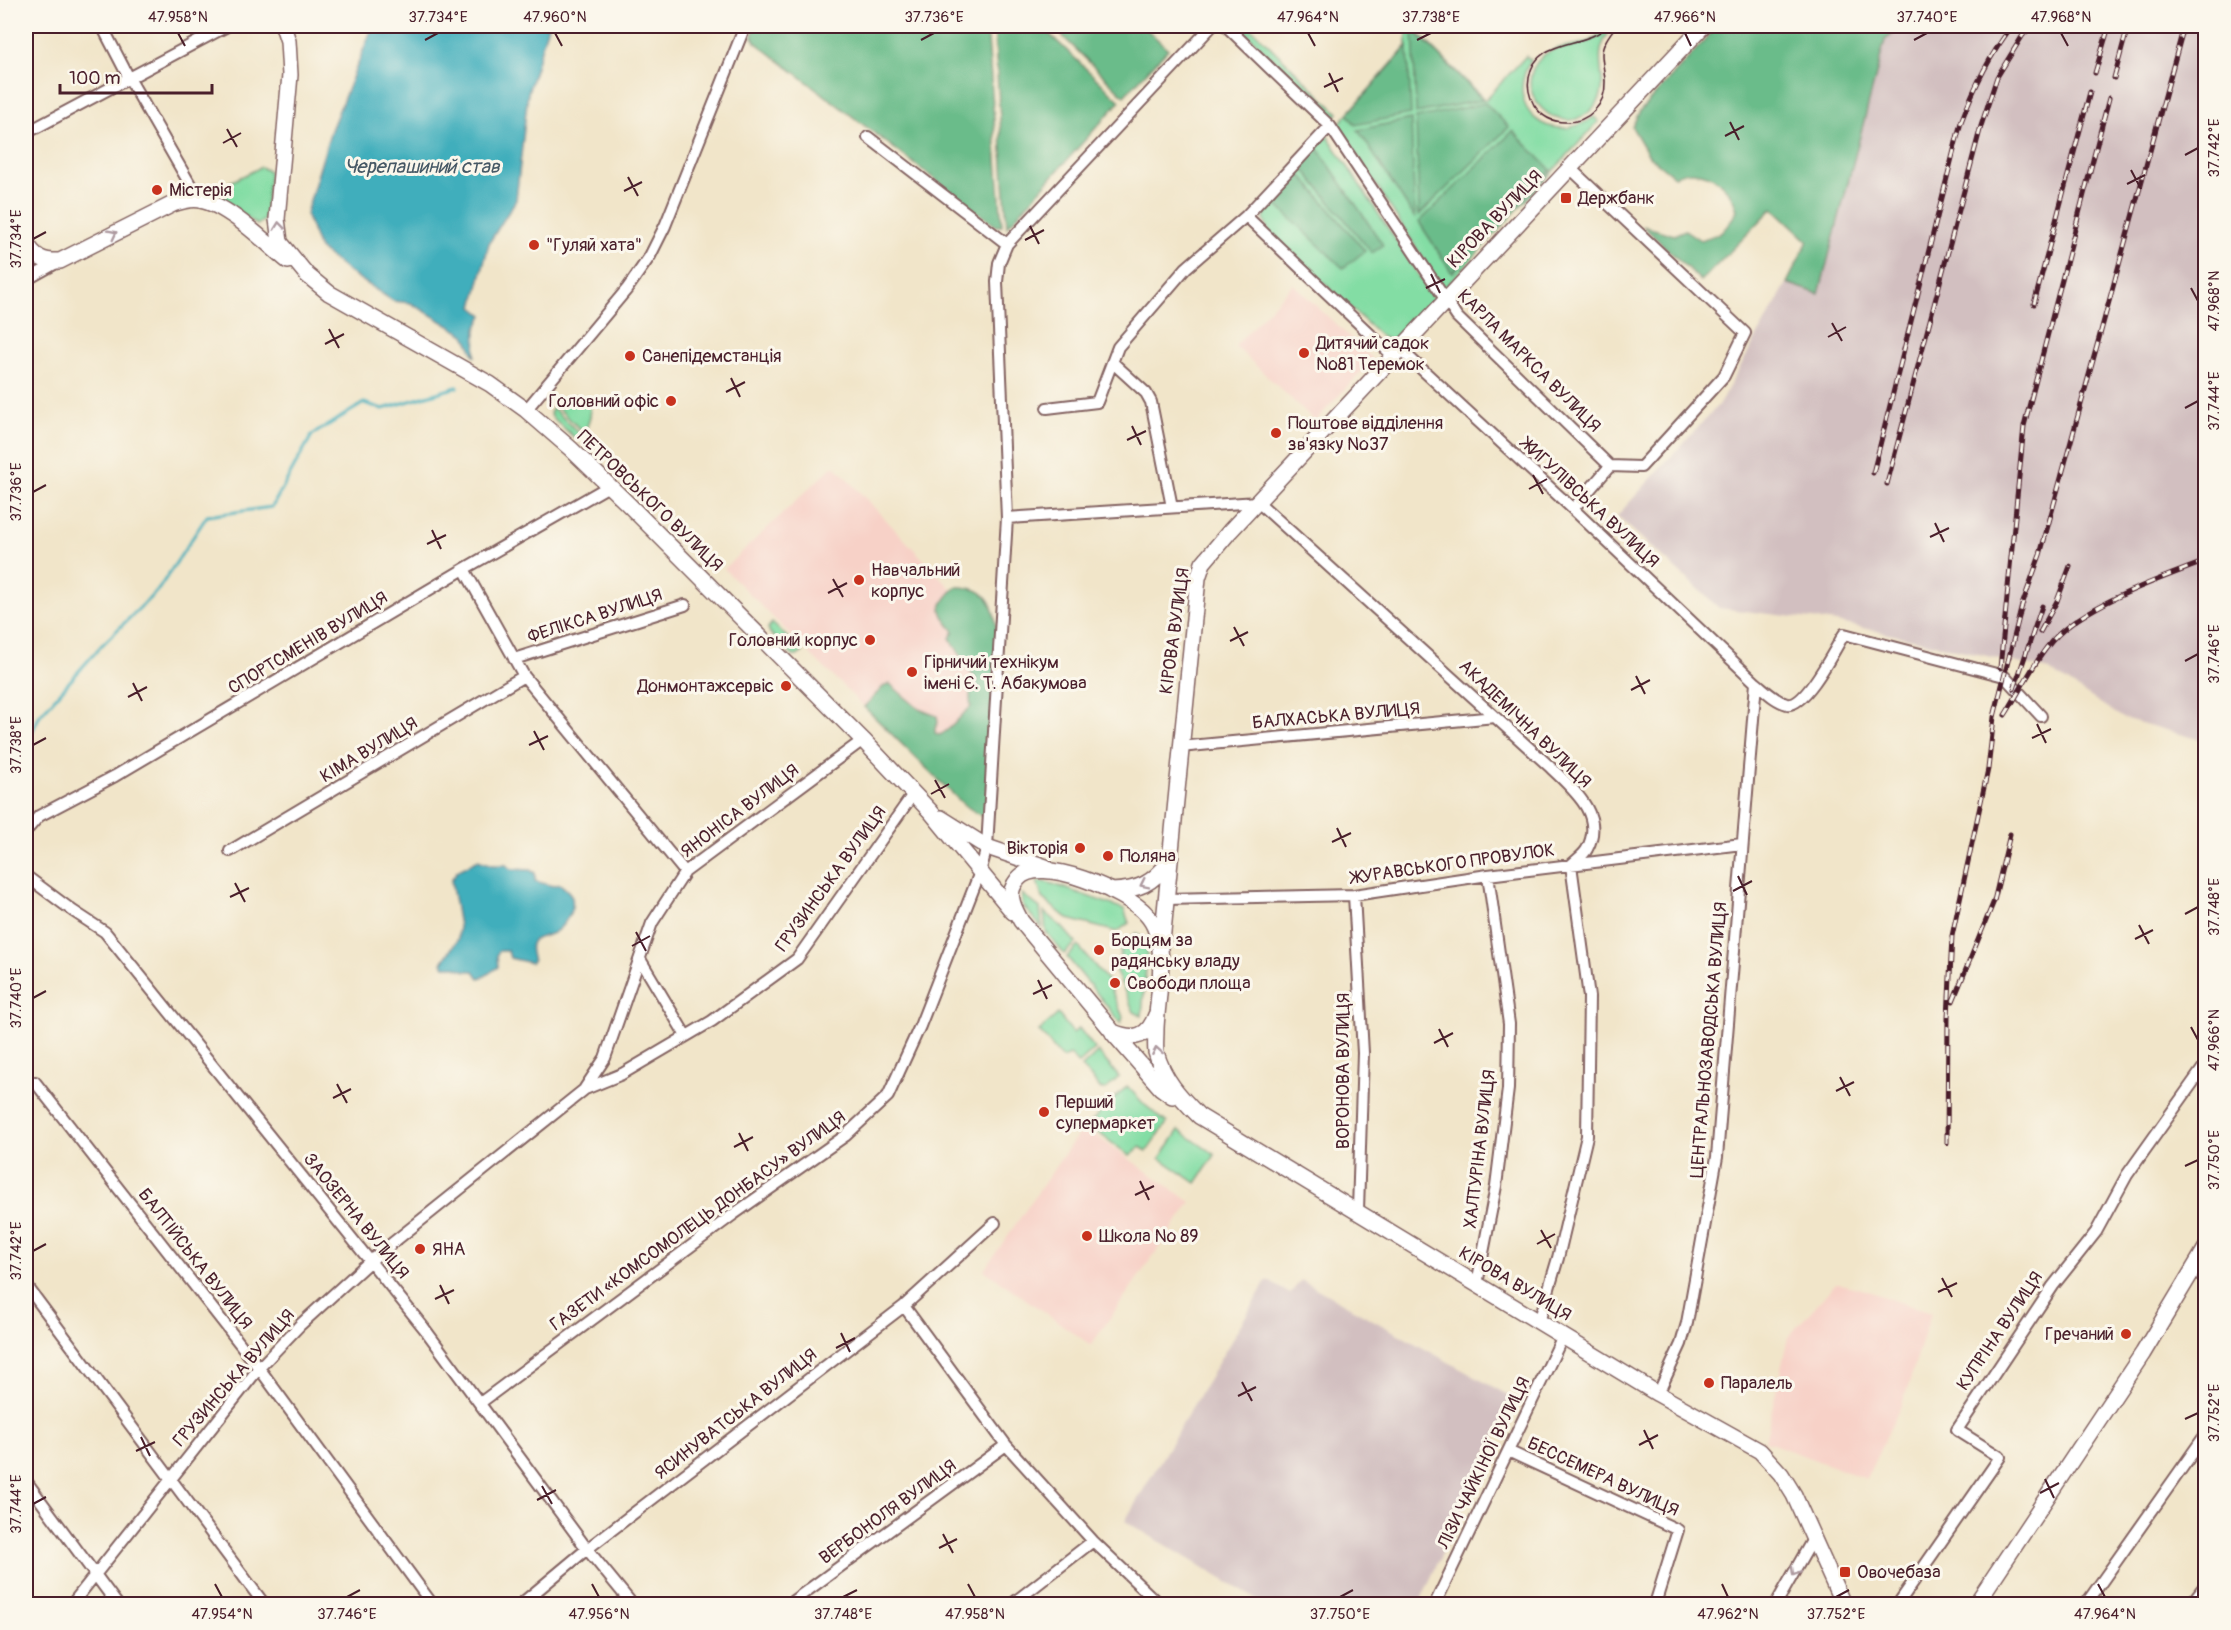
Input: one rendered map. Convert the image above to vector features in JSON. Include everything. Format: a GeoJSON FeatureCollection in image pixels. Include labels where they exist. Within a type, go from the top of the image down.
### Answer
{"type":"FeatureCollection","features":[{"type":"Feature","properties":{"kind":"main road","name":"ПЕТРОВСЬКОГО ВУЛИЦЯ"},"geometry":{"type":"LineString","coordinates":[[283,26],[288,41],[290,75],[277,219],[280,242],[307,275],[329,293],[448,359],[490,384],[526,410],[609,486],[863,740],[931,812]]}},
{"type":"Feature","properties":{"kind":"main road","name":"КІРОВА ВУЛИЦЯ"},"geometry":{"type":"LineString","coordinates":[[1199,1116],[1169,1084],[1155,1049],[1169,862],[1199,570],[1223,539],[1444,300],[1703,26]]}},
{"type":"Feature","properties":{"kind":"main road"},"geometry":{"type":"LineString","coordinates":[[26,242],[32,253],[39,258],[60,261],[173,204],[186,200],[199,200],[218,205],[307,275]]}},
{"type":"Feature","properties":{"kind":"main road"},"geometry":{"type":"LineString","coordinates":[[931,812],[987,847],[1054,870]]}},
{"type":"Feature","properties":{"kind":"main road"},"geometry":{"type":"LineString","coordinates":[[931,812],[1021,921]]}},
{"type":"Feature","properties":{"kind":"main road","name":"КІРОВА ВУЛИЦЯ"},"geometry":{"type":"LineString","coordinates":[[1112,891],[1130,890],[1143,886],[1157,877],[1169,862]]}},
{"type":"Feature","properties":{"kind":"main road","name":"КІРОВА ВУЛИЦЯ"},"geometry":{"type":"LineString","coordinates":[[1161,954],[1155,928],[1147,914],[1112,891],[1054,870],[1028,871],[1021,874],[1015,882],[1012,889],[1012,900],[1021,921],[1161,1088],[1199,1116],[1358,1210],[1658,1394],[1760,1451],[1781,1474],[1794,1495],[1843,1605]]}},
{"type":"Feature","properties":{"kind":"main road"},"geometry":{"type":"LineString","coordinates":[[1113,1032],[1122,1036],[1141,1036],[1151,1028],[1156,1015]]}},
{"type":"Feature","properties":{"kind":"main road"},"geometry":{"type":"LineString","coordinates":[[1976,1605],[2143,1353],[2205,1248]]}},
{"type":"Feature","properties":{"kind":"street"},"geometry":{"type":"LineString","coordinates":[[102,26],[199,200]]}},
{"type":"Feature","properties":{"kind":"street"},"geometry":{"type":"LineString","coordinates":[[26,133],[227,26]]}},
{"type":"Feature","properties":{"kind":"street"},"geometry":{"type":"LineString","coordinates":[[526,410],[627,289],[650,256],[665,226],[745,26]]}},
{"type":"Feature","properties":{"kind":"street","name":"ГАЗЕТИ «КОМСОМОЛЕЦЬ ДОНБАСУ» ВУЛИЦЯ"},"geometry":{"type":"LineString","coordinates":[[480,1403],[734,1214],[845,1136],[888,1096],[920,1026],[980,872],[987,847],[1007,518],[997,282],[999,263],[1007,244],[1212,26]]}},
{"type":"Feature","properties":{"kind":"street","name":"КАРЛА МАРКСА ВУЛИЦЯ"},"geometry":{"type":"LineString","coordinates":[[1226,26],[1329,126],[1457,317],[1610,466]]}},
{"type":"Feature","properties":{"kind":"street"},"geometry":{"type":"LineString","coordinates":[[1047,408],[1097,402],[1118,347],[1186,268],[1245,216],[1329,126]]}},
{"type":"Feature","properties":{"kind":"street"},"geometry":{"type":"LineString","coordinates":[[868,137],[1007,244]]}},
{"type":"Feature","properties":{"kind":"street"},"geometry":{"type":"LineString","coordinates":[[1570,168],[1745,333],[1724,376],[1641,467],[1610,466],[1573,509]]}},
{"type":"Feature","properties":{"kind":"street","name":"ЖИГУЛІВСЬКА ВУЛИЦЯ"},"geometry":{"type":"LineString","coordinates":[[1245,216],[1573,509],[1756,683],[1779,701],[1789,705],[1795,704],[1807,693],[1844,634],[2004,676],[2041,716]]}},
{"type":"Feature","properties":{"kind":"street"},"geometry":{"type":"LineString","coordinates":[[26,280],[60,261]]}},
{"type":"Feature","properties":{"kind":"street"},"geometry":{"type":"LineString","coordinates":[[1112,362],[1146,393],[1151,402],[1172,507]]}},
{"type":"Feature","properties":{"kind":"street","name":"СПОРТСМЕНІВ ВУЛИЦЯ"},"geometry":{"type":"LineString","coordinates":[[26,831],[39,816],[115,776],[464,569],[609,486]]}},
{"type":"Feature","properties":{"kind":"street"},"geometry":{"type":"LineString","coordinates":[[1007,518],[1258,502]]}},
{"type":"Feature","properties":{"kind":"street","name":"АКАДЕМІЧНА ВУЛИЦЯ"},"geometry":{"type":"LineString","coordinates":[[1258,502],[1496,717],[1579,796],[1592,814],[1591,836],[1587,850],[1570,866]]}},
{"type":"Feature","properties":{"kind":"street"},"geometry":{"type":"LineString","coordinates":[[464,569],[524,676],[685,872]]}},
{"type":"Feature","properties":{"kind":"street","name":"ФЕЛІКСА ВУЛИЦЯ"},"geometry":{"type":"LineString","coordinates":[[514,659],[685,605]]}},
{"type":"Feature","properties":{"kind":"street","name":"КІМА ВУЛИЦЯ"},"geometry":{"type":"LineString","coordinates":[[230,851],[524,676]]}},
{"type":"Feature","properties":{"kind":"street","name":"ЦЕНТРАЛЬНОЗАВОДСЬКА ВУЛИЦЯ"},"geometry":{"type":"LineString","coordinates":[[1658,1394],[1681,1344],[1687,1323],[1717,1157],[1756,683]]}},
{"type":"Feature","properties":{"kind":"street","name":"БАЛХАСЬКА ВУЛИЦЯ"},"geometry":{"type":"LineString","coordinates":[[1180,747],[1496,717]]}},
{"type":"Feature","properties":{"kind":"street","name":"ЯНОНІСА ВУЛИЦЯ"},"geometry":{"type":"LineString","coordinates":[[585,1089],[605,1058],[652,923],[685,872],[863,740]]}},
{"type":"Feature","properties":{"kind":"street","name":"ГРУЗИНСЬКА ВУЛИЦЯ"},"geometry":{"type":"LineString","coordinates":[[72,1605],[259,1368],[300,1325],[370,1261],[585,1089],[619,1075],[712,1021],[797,959],[914,793]]}},
{"type":"Feature","properties":{"kind":"street","name":"ЖУРАВСЬКОГО ПРОВУЛОК"},"geometry":{"type":"LineString","coordinates":[[1166,899],[1354,895],[1488,875],[1742,844]]}},
{"type":"Feature","properties":{"kind":"street"},"geometry":{"type":"LineString","coordinates":[[1539,1322],[1558,1258],[1587,1136],[1589,997],[1570,866]]}},
{"type":"Feature","properties":{"kind":"street","name":"ХАЛТУРІНА ВУЛИЦЯ"},"geometry":{"type":"LineString","coordinates":[[1477,1284],[1496,1186],[1508,1089],[1509,1024],[1488,875]]}},
{"type":"Feature","properties":{"kind":"street","name":"ЗАОЗЕРНА ВУЛИЦЯ"},"geometry":{"type":"LineString","coordinates":[[26,876],[105,932],[370,1261],[480,1403],[587,1549],[632,1605]]}},
{"type":"Feature","properties":{"kind":"street","name":"ВОРОНОВА ВУЛИЦЯ"},"geometry":{"type":"LineString","coordinates":[[1354,895],[1363,1053],[1358,1210]]}},
{"type":"Feature","properties":{"kind":"street"},"geometry":{"type":"LineString","coordinates":[[640,959],[686,1036]]}},
{"type":"Feature","properties":{"kind":"street","name":"ГРУЗИНСЬКА ВУЛИЦЯ"},"geometry":{"type":"LineString","coordinates":[[619,1075],[712,1021]]}},
{"type":"Feature","properties":{"kind":"street"},"geometry":{"type":"LineString","coordinates":[[605,1058],[619,1075]]}},
{"type":"Feature","properties":{"kind":"street","name":"КУПРІНА ВУЛИЦЯ"},"geometry":{"type":"LineString","coordinates":[[1898,1605],[2000,1457],[1957,1430],[2054,1286],[2096,1232],[2127,1175],[2205,1065]]}},
{"type":"Feature","properties":{"kind":"street","name":"БАЛТІЙСЬКА ВУЛИЦЯ"},"geometry":{"type":"LineString","coordinates":[[35,1082],[259,1368],[432,1605]]}},
{"type":"Feature","properties":{"kind":"street","name":"ЯСИНУВАТСЬКА ВУЛИЦЯ"},"geometry":{"type":"LineString","coordinates":[[521,1605],[587,1549],[904,1306],[995,1223]]}},
{"type":"Feature","properties":{"kind":"street"},"geometry":{"type":"LineString","coordinates":[[26,1285],[264,1605]]}},
{"type":"Feature","properties":{"kind":"street"},"geometry":{"type":"LineString","coordinates":[[904,1306],[1006,1445],[1093,1541],[1159,1605]]}},
{"type":"Feature","properties":{"kind":"street","name":"ЛІЗИ ЧАЙКІНОЇ ВУЛИЦЯ"},"geometry":{"type":"LineString","coordinates":[[1435,1605],[1563,1336]]}},
{"type":"Feature","properties":{"kind":"street"},"geometry":{"type":"LineString","coordinates":[[2086,1605],[2205,1434]]}},
{"type":"Feature","properties":{"kind":"street","name":"ВЕРБОНОЛЯ ВУЛИЦЯ"},"geometry":{"type":"LineString","coordinates":[[789,1605],[1006,1445]]}},
{"type":"Feature","properties":{"kind":"street","name":"БЕССЕМЕРА ВУЛИЦЯ"},"geometry":{"type":"LineString","coordinates":[[1508,1451],[1678,1530],[1655,1605]]}},
{"type":"Feature","properties":{"kind":"street"},"geometry":{"type":"LineString","coordinates":[[26,1481],[117,1605]]}},
{"type":"Feature","properties":{"kind":"street"},"geometry":{"type":"LineString","coordinates":[[1776,1605],[1814,1539]]}},
{"type":"Feature","properties":{"kind":"street"},"geometry":{"type":"LineString","coordinates":[[1012,1605],[1093,1541]]}},
{"type":"Feature","properties":{"kind":"street"},"geometry":{"type":"LineString","coordinates":[[2191,1605],[2205,1584]]}},
{"type":"Feature","properties":{"kind":"shaded area"},"geometry":{"type":"Polygon","coordinates":[[[1904,26],[2205,26],[2205,741],[2123,718],[2049,670],[1836,622],[1719,608],[1617,516],[1720,403],[1787,283],[1819,293],[1885,40],[1904,26]]]}},
{"type":"Feature","properties":{"kind":"shaded area","name":"Дитячий садок №81 Теремок"},"geometry":{"type":"Polygon","coordinates":[[[1293,284],[1373,359],[1315,421],[1235,346],[1293,284]]]}},
{"type":"Feature","properties":{"kind":"shaded area","name":"Гірничий технікум імені Є. Т. Абакумова"},"geometry":{"type":"Polygon","coordinates":[[[834,465],[997,637],[963,804],[724,569],[834,465]]]}},
{"type":"Feature","properties":{"kind":"shaded area","name":"Школа № 89"},"geometry":{"type":"Polygon","coordinates":[[[1083,1127],[1191,1202],[1091,1345],[984,1270],[1083,1127]]]}},
{"type":"Feature","properties":{"kind":"shaded area"},"geometry":{"type":"Polygon","coordinates":[[[1267,1280],[1290,1294],[1301,1280],[1513,1398],[1419,1604],[1264,1604],[1125,1521],[1267,1280]]]}},
{"type":"Feature","properties":{"kind":"shaded area"},"geometry":{"type":"Polygon","coordinates":[[[1836,1283],[1862,1289],[1931,1313],[1904,1399],[1866,1479],[1765,1441],[1788,1337],[1836,1283]]]}},
{"type":"Feature","properties":{"kind":"green space"},"geometry":{"type":"Polygon","coordinates":[[[756,26],[987,26],[1002,226],[996,226],[755,42],[752,35],[756,26]]]}},
{"type":"Feature","properties":{"kind":"green space"},"geometry":{"type":"Polygon","coordinates":[[[994,26],[1041,26],[1120,101],[1007,227],[994,26]]]}},
{"type":"Feature","properties":{"kind":"green space"},"geometry":{"type":"Polygon","coordinates":[[[1052,26],[1143,26],[1168,49],[1124,96],[1052,26]]]}},
{"type":"Feature","properties":{"kind":"green space"},"geometry":{"type":"Polygon","coordinates":[[[1249,26],[1338,113],[1334,118],[1242,29],[1249,26]]]}},
{"type":"Feature","properties":{"kind":"green space"},"geometry":{"type":"Polygon","coordinates":[[[1407,26],[1411,26],[1485,100],[1526,56],[1531,60],[1524,78],[1522,94],[1526,107],[1535,118],[1547,125],[1561,128],[1577,125],[1594,117],[1599,121],[1443,290],[1338,125],[1407,46],[1407,26]]]}},
{"type":"Feature","properties":{"kind":"green space"},"geometry":{"type":"Polygon","coordinates":[[[1718,26],[1904,26],[1885,40],[1819,294],[1787,283],[1808,241],[1773,208],[1701,281],[1643,226],[1674,235],[1685,230],[1700,240],[1714,236],[1723,230],[1737,210],[1731,195],[1708,175],[1693,172],[1674,176],[1649,156],[1632,127],[1640,111],[1718,26]]]}},
{"type":"Feature","properties":{"kind":"green space"},"geometry":{"type":"Polygon","coordinates":[[[1413,29],[1483,100],[1416,113],[1413,29]]]}},
{"type":"Feature","properties":{"kind":"green space"},"geometry":{"type":"Polygon","coordinates":[[[1610,29],[1601,50],[1602,87],[1599,100],[1581,117],[1567,120],[1553,117],[1534,97],[1530,83],[1533,69],[1548,52],[1590,41],[1610,29]]]}},
{"type":"Feature","properties":{"kind":"green space"},"geometry":{"type":"Polygon","coordinates":[[[1408,46],[1411,114],[1355,125],[1348,114],[1408,46]]]}},
{"type":"Feature","properties":{"kind":"green space"},"geometry":{"type":"Polygon","coordinates":[[[1485,103],[1509,127],[1419,215],[1416,118],[1485,103]]]}},
{"type":"Feature","properties":{"kind":"green space"},"geometry":{"type":"Polygon","coordinates":[[[1411,119],[1415,218],[1358,130],[1411,119]]]}},
{"type":"Feature","properties":{"kind":"green space"},"geometry":{"type":"Polygon","coordinates":[[[1513,131],[1551,170],[1452,273],[1419,222],[1513,131]]]}},
{"type":"Feature","properties":{"kind":"green space"},"geometry":{"type":"Polygon","coordinates":[[[1327,135],[1435,300],[1396,342],[1382,337],[1269,232],[1264,220],[1267,202],[1327,135]]]}},
{"type":"Feature","properties":{"kind":"green space"},"geometry":{"type":"Polygon","coordinates":[[[1317,147],[1383,245],[1372,253],[1300,165],[1317,147]]]}},
{"type":"Feature","properties":{"kind":"green space"},"geometry":{"type":"Polygon","coordinates":[[[261,167],[270,172],[264,220],[257,225],[224,199],[220,192],[224,185],[261,167]]]}},
{"type":"Feature","properties":{"kind":"green space"},"geometry":{"type":"Polygon","coordinates":[[[1296,169],[1365,251],[1343,268],[1270,199],[1296,169]]]}},
{"type":"Feature","properties":{"kind":"green space"},"geometry":{"type":"Polygon","coordinates":[[[576,395],[587,401],[589,405],[590,416],[584,433],[556,406],[568,397],[576,395]]]}},
{"type":"Feature","properties":{"kind":"green space"},"geometry":{"type":"Polygon","coordinates":[[[553,408],[581,435],[575,438],[552,417],[550,413],[553,408]]]}},
{"type":"Feature","properties":{"kind":"green space"},"geometry":{"type":"Polygon","coordinates":[[[956,587],[977,590],[984,595],[995,617],[997,637],[987,820],[963,804],[864,707],[883,687],[890,684],[919,709],[937,716],[938,723],[935,733],[940,735],[971,707],[970,693],[977,682],[950,638],[954,631],[944,618],[941,608],[945,599],[956,587]]]}},
{"type":"Feature","properties":{"kind":"green space"},"geometry":{"type":"Polygon","coordinates":[[[772,623],[803,652],[793,656],[770,633],[768,628],[772,623]]]}},
{"type":"Feature","properties":{"kind":"green space"},"geometry":{"type":"Polygon","coordinates":[[[1037,881],[1050,883],[1124,909],[1129,923],[1117,932],[1068,919],[1042,898],[1037,881]]]}},
{"type":"Feature","properties":{"kind":"green space"},"geometry":{"type":"Polygon","coordinates":[[[1022,894],[1040,908],[1042,928],[1023,906],[1022,894]]]}},
{"type":"Feature","properties":{"kind":"green space"},"geometry":{"type":"Polygon","coordinates":[[[1044,912],[1076,943],[1064,954],[1046,932],[1044,912]]]}},
{"type":"Feature","properties":{"kind":"green space"},"geometry":{"type":"Polygon","coordinates":[[[1137,933],[1148,944],[1142,1016],[1134,1012],[1116,972],[1123,942],[1137,933]]]}},
{"type":"Feature","properties":{"kind":"green space"},"geometry":{"type":"Polygon","coordinates":[[[1078,946],[1107,980],[1123,1017],[1121,1023],[1067,957],[1078,946]]]}},
{"type":"Feature","properties":{"kind":"green space"},"geometry":{"type":"Polygon","coordinates":[[[1058,1014],[1073,1033],[1079,1028],[1095,1049],[1078,1064],[1071,1055],[1062,1058],[1039,1031],[1058,1014]]]}},
{"type":"Feature","properties":{"kind":"green space"},"geometry":{"type":"Polygon","coordinates":[[[1098,1052],[1119,1077],[1105,1090],[1101,1089],[1082,1067],[1098,1052]]]}},
{"type":"Feature","properties":{"kind":"green space"},"geometry":{"type":"Polygon","coordinates":[[[1127,1086],[1167,1123],[1147,1151],[1140,1147],[1130,1156],[1088,1125],[1127,1086]]]}},
{"type":"Feature","properties":{"kind":"green space"},"geometry":{"type":"Polygon","coordinates":[[[1179,1130],[1215,1155],[1196,1183],[1160,1158],[1179,1130]]]}},
{"type":"Feature","properties":{"kind":"water","name":"Черепашиний став"},"geometry":{"type":"Polygon","coordinates":[[[373,26],[548,26],[528,93],[516,200],[489,243],[473,307],[483,315],[476,329],[475,357],[465,335],[411,303],[393,301],[346,270],[319,248],[306,214],[331,130],[373,26]]]}},
{"type":"Feature","properties":{"kind":"water"},"geometry":{"type":"Polygon","coordinates":[[[478,860],[492,865],[506,865],[512,869],[530,870],[535,873],[535,881],[553,886],[560,884],[572,898],[572,908],[561,927],[532,943],[530,947],[533,961],[531,963],[510,958],[508,951],[499,951],[498,967],[479,978],[474,971],[445,966],[442,963],[458,939],[459,926],[451,880],[457,871],[478,860]]]}},
{"type":"Feature","properties":{"kind":"waterway"},"geometry":{"type":"LineString","coordinates":[[26,744],[40,715],[101,646],[158,590],[207,516],[272,507],[312,435],[364,403],[383,409],[457,387]]}},
{"type":"Feature","properties":{"kind":"tram line"},"geometry":{"type":"LineString","coordinates":[[1608,26],[1587,38],[1551,50],[1533,65],[1529,78],[1529,92],[1534,105],[1543,115],[1555,121],[1573,122],[1588,116],[1599,105],[1605,90],[1602,50],[1616,26]]}},
{"type":"Feature","properties":{"kind":"railway"},"geometry":{"type":"LineString","coordinates":[[1873,473],[1961,122],[1983,72],[2012,26]]}},
{"type":"Feature","properties":{"kind":"railway"},"geometry":{"type":"LineString","coordinates":[[1887,484],[1981,126],[1997,77],[2023,35],[2032,26]]}},
{"type":"Feature","properties":{"kind":"railway"},"geometry":{"type":"LineString","coordinates":[[2095,73],[2109,26]]}},
{"type":"Feature","properties":{"kind":"railway"},"geometry":{"type":"LineString","coordinates":[[2114,78],[2128,26]]}},
{"type":"Feature","properties":{"kind":"railway"},"geometry":{"type":"LineString","coordinates":[[1947,1143],[1948,1018],[1952,936],[1988,769],[1994,717],[2022,605],[2040,555],[2184,26]]}},
{"type":"Feature","properties":{"kind":"railway"},"geometry":{"type":"LineString","coordinates":[[2034,304],[2090,92]]}},
{"type":"Feature","properties":{"kind":"railway"},"geometry":{"type":"LineString","coordinates":[[2000,668],[2024,426],[2109,98]]}},
{"type":"Feature","properties":{"kind":"railway"},"geometry":{"type":"LineString","coordinates":[[2005,715],[2039,658],[2066,628],[2103,604],[2206,561]]}},
{"type":"Feature","properties":{"kind":"railway"},"geometry":{"type":"LineString","coordinates":[[2040,632],[2057,601],[2070,566]]}},
{"type":"Feature","properties":{"kind":"railway"},"geometry":{"type":"LineString","coordinates":[[2014,689],[2042,606]]}},
{"type":"Feature","properties":{"kind":"railway"},"geometry":{"type":"LineString","coordinates":[[1953,1001],[1994,901],[2010,834]]}},
{"type":"Feature","properties":{"kind":"place","name":"Містерія"},"geometry":{"type":"Point","coordinates":[157,190]}},
{"type":"Feature","properties":{"kind":"place","name":"Держбанк"},"geometry":{"type":"Point","coordinates":[1566,198]}},
{"type":"Feature","properties":{"kind":"place","name":"\"Гуляй хата\""},"geometry":{"type":"Point","coordinates":[534,245]}},
{"type":"Feature","properties":{"kind":"place","name":"Дитячий садок №81 Теремок"},"geometry":{"type":"Point","coordinates":[1304,353]}},
{"type":"Feature","properties":{"kind":"place","name":"Санепідемстанція"},"geometry":{"type":"Point","coordinates":[630,356]}},
{"type":"Feature","properties":{"kind":"place","name":"Головний офіс"},"geometry":{"type":"Point","coordinates":[671,401]}},
{"type":"Feature","properties":{"kind":"place","name":"Поштове відділення зв'язку №37"},"geometry":{"type":"Point","coordinates":[1276,433]}},
{"type":"Feature","properties":{"kind":"place","name":"Навчальний корпус"},"geometry":{"type":"Point","coordinates":[859,580]}},
{"type":"Feature","properties":{"kind":"place","name":"Головний корпус"},"geometry":{"type":"Point","coordinates":[870,640]}},
{"type":"Feature","properties":{"kind":"place","name":"Гірничий технікум імені Є. Т. Абакумова"},"geometry":{"type":"Point","coordinates":[912,672]}},
{"type":"Feature","properties":{"kind":"place","name":"Донмонтажсервіс"},"geometry":{"type":"Point","coordinates":[786,686]}},
{"type":"Feature","properties":{"kind":"place","name":"Вікторія"},"geometry":{"type":"Point","coordinates":[1080,848]}},
{"type":"Feature","properties":{"kind":"place","name":"Поляна"},"geometry":{"type":"Point","coordinates":[1108,856]}},
{"type":"Feature","properties":{"kind":"place","name":"Борцям за радянську владу"},"geometry":{"type":"Point","coordinates":[1099,950]}},
{"type":"Feature","properties":{"kind":"place","name":"Свободи площа"},"geometry":{"type":"Point","coordinates":[1115,983]}},
{"type":"Feature","properties":{"kind":"place","name":"Перший супермаркет"},"geometry":{"type":"Point","coordinates":[1044,1112]}},
{"type":"Feature","properties":{"kind":"place","name":"Школа № 89"},"geometry":{"type":"Point","coordinates":[1087,1236]}},
{"type":"Feature","properties":{"kind":"place","name":"ЯНА"},"geometry":{"type":"Point","coordinates":[420,1249]}},
{"type":"Feature","properties":{"kind":"place","name":"Гречаний"},"geometry":{"type":"Point","coordinates":[2126,1334]}},
{"type":"Feature","properties":{"kind":"place","name":"Паралель"},"geometry":{"type":"Point","coordinates":[1709,1383]}},
{"type":"Feature","properties":{"kind":"place","name":"Овочебаза"},"geometry":{"type":"Point","coordinates":[1845,1572]}}]}
